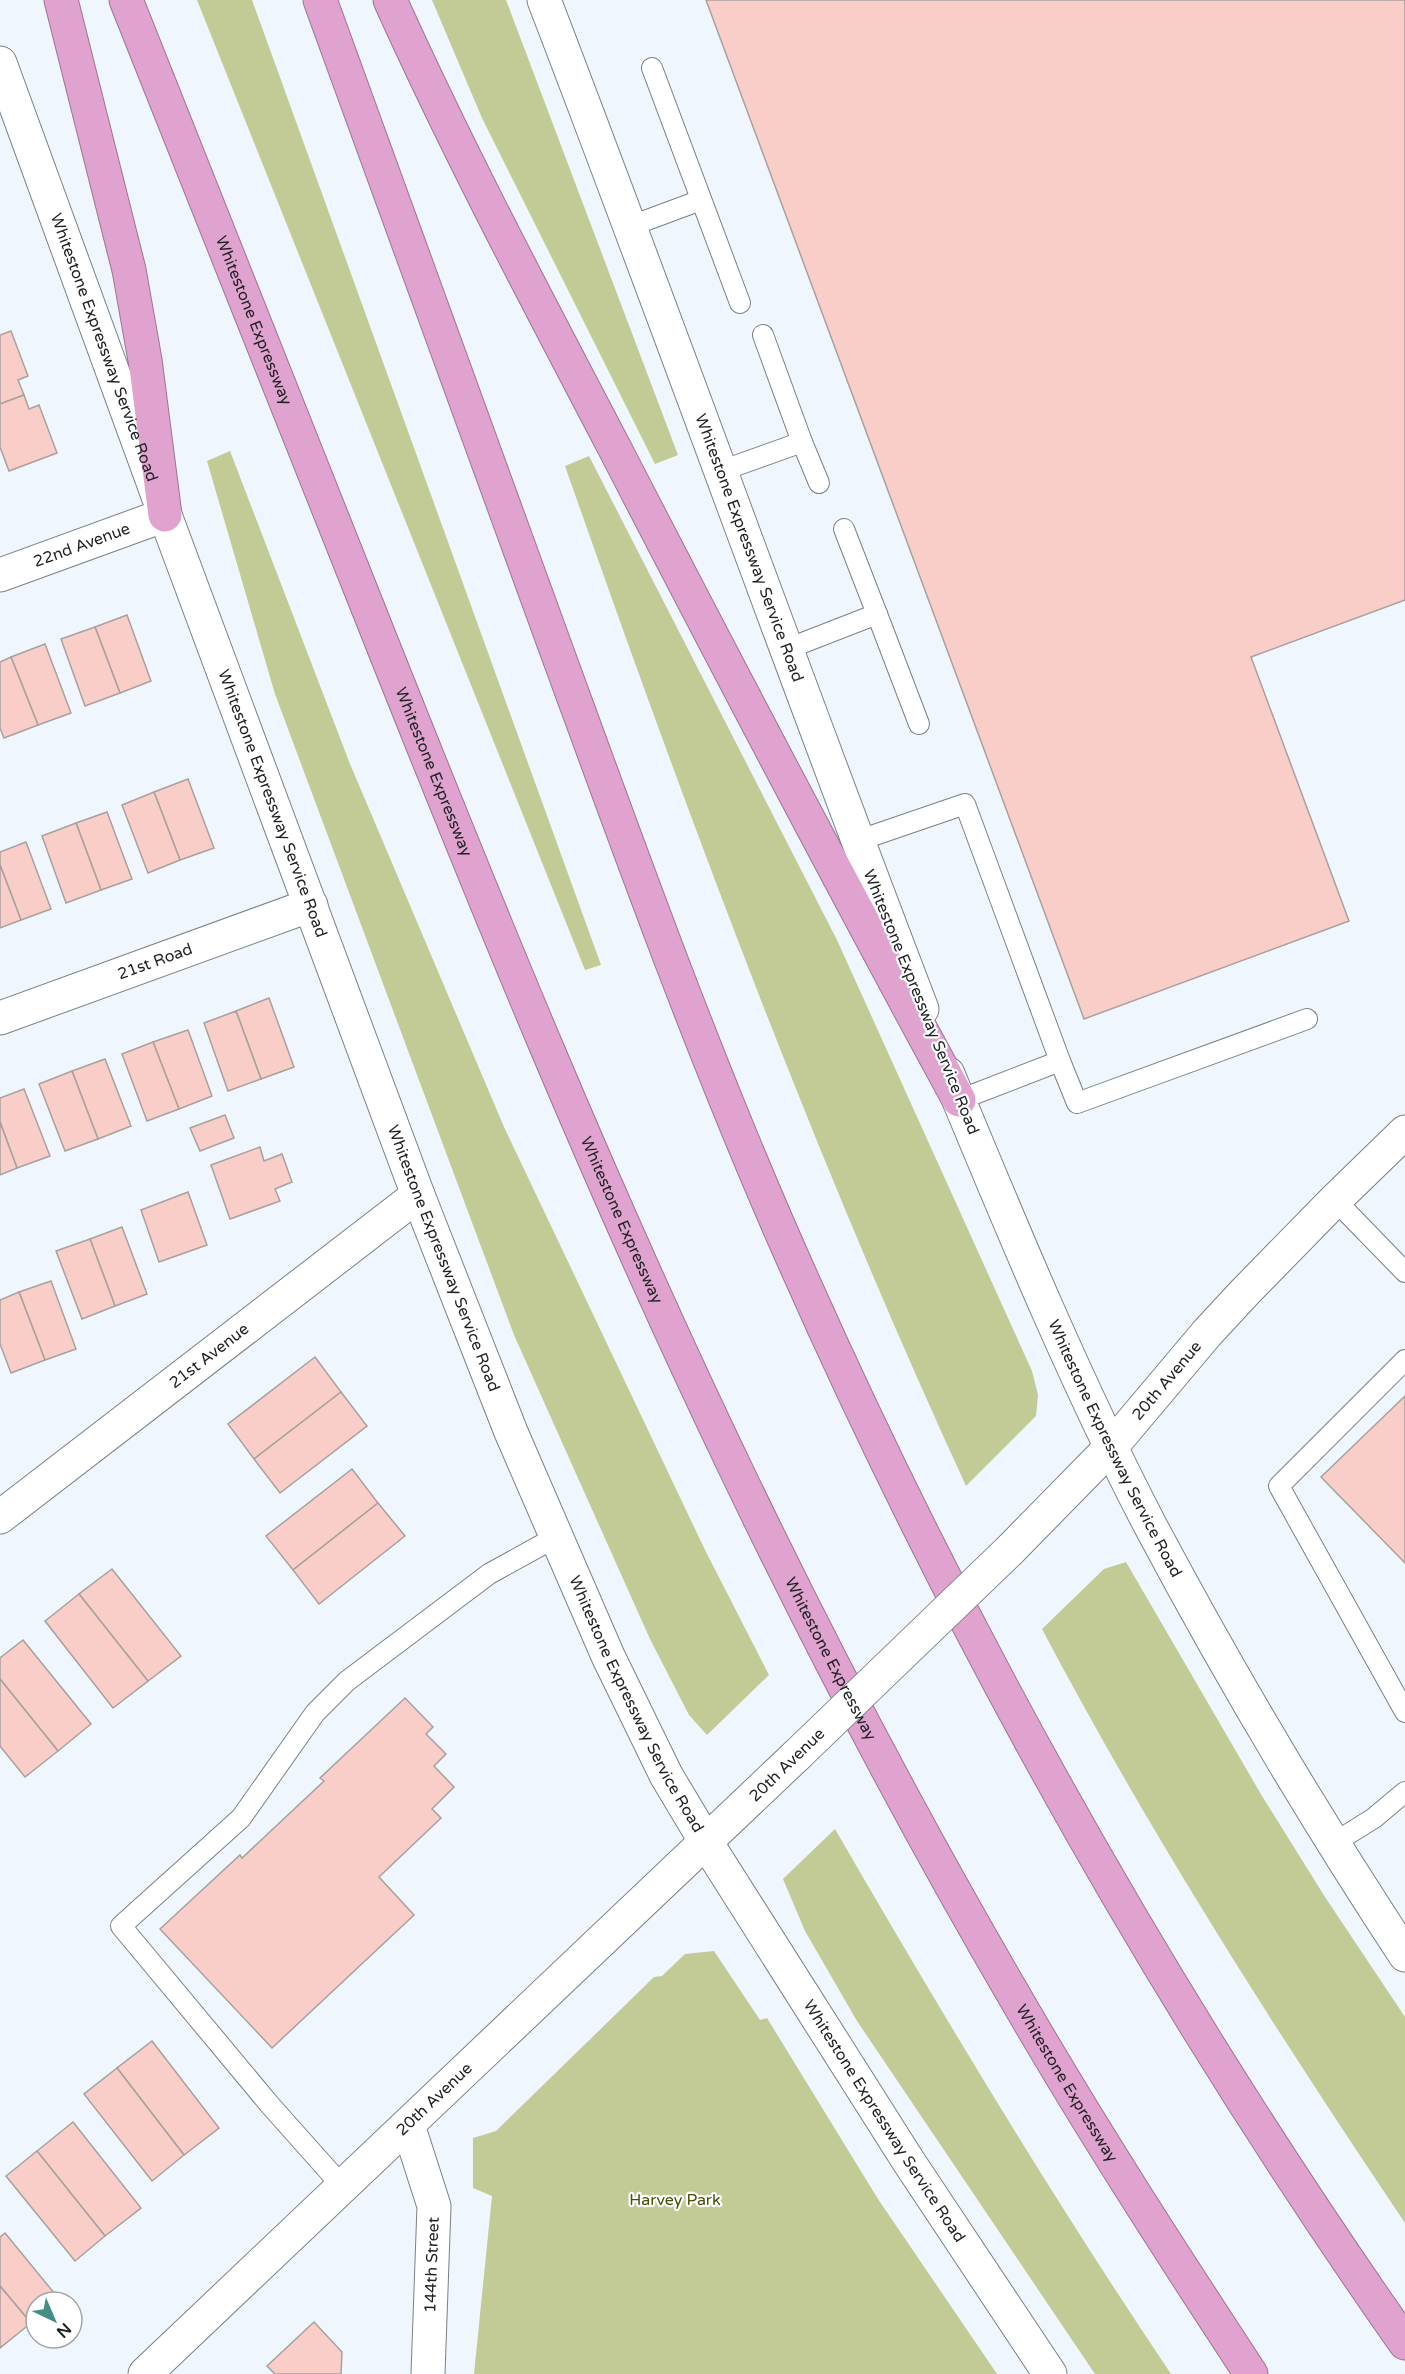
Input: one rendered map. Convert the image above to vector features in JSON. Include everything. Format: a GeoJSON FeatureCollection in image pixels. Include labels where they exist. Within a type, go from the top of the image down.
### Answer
{"type":"FeatureCollection","features":[{"type":"Feature","properties":{"kind":"highway"},"geometry":{"type":"LineString","coordinates":[[61,0],[129,270],[145,360],[165,515]]}},
{"type":"Feature","properties":{"kind":"highway","name":"Whitestone Expressway"},"geometry":{"type":"LineString","coordinates":[[126,0],[501,942],[620,1216],[710,1415],[810,1619],[946,1877],[1098,2135],[1251,2374]]}},
{"type":"Feature","properties":{"kind":"highway"},"geometry":{"type":"LineString","coordinates":[[320,0],[668,950],[748,1154],[837,1355],[942,1572],[1071,1814],[1161,1967],[1250,2110],[1405,2343]]}},
{"type":"Feature","properties":{"kind":"highway"},"geometry":{"type":"LineString","coordinates":[[390,0],[444,117],[497,223],[810,825],[959,1100]]}},
{"type":"Feature","properties":{"kind":"main road","name":"Whitestone Expressway Service Road"},"geometry":{"type":"LineString","coordinates":[[544,0],[631,226],[857,841],[959,1100],[1068,1356],[1150,1524],[1226,1664],[1334,1843],[1404,1951]]}},
{"type":"Feature","properties":{"kind":"main road","name":"Whitestone Expressway Service Road"},"geometry":{"type":"LineString","coordinates":[[1,67],[418,1195],[485,1368],[556,1537],[638,1720],[666,1775],[706,1842],[927,2191],[1050,2374]]}},
{"type":"Feature","properties":{"kind":"main road","name":"22nd Avenue"},"geometry":{"type":"LineString","coordinates":[[0,575],[165,515]]}},
{"type":"Feature","properties":{"kind":"main road","name":"21st Road"},"geometry":{"type":"LineString","coordinates":[[0,1018],[311,905]]}},
{"type":"Feature","properties":{"kind":"main road","name":"20th Avenue"},"geometry":{"type":"LineString","coordinates":[[145,2374],[1010,1550],[1111,1447],[1207,1333],[1335,1200],[1405,1132]]}},
{"type":"Feature","properties":{"kind":"main road","name":"21st Avenue"},"geometry":{"type":"LineString","coordinates":[[0,1517],[418,1195]]}},
{"type":"Feature","properties":{"kind":"main road","name":"144th Street"},"geometry":{"type":"LineString","coordinates":[[408,2125],[434,2206],[428,2374]]}},
{"type":"Feature","properties":{"kind":"lane"},"geometry":{"type":"LineString","coordinates":[[652,68],[740,303]]}},
{"type":"Feature","properties":{"kind":"lane"},"geometry":{"type":"LineString","coordinates":[[631,226],[701,200]]}},
{"type":"Feature","properties":{"kind":"lane"},"geometry":{"type":"LineString","coordinates":[[763,335],[819,483]]}},
{"type":"Feature","properties":{"kind":"lane"},"geometry":{"type":"LineString","coordinates":[[721,471],[802,442]]}},
{"type":"Feature","properties":{"kind":"lane"},"geometry":{"type":"LineString","coordinates":[[844,529],[920,724]]}},
{"type":"Feature","properties":{"kind":"lane"},"geometry":{"type":"LineString","coordinates":[[787,650],[877,614]]}},
{"type":"Feature","properties":{"kind":"lane"},"geometry":{"type":"LineString","coordinates":[[857,841],[965,804],[1077,1102],[1307,1019]]}},
{"type":"Feature","properties":{"kind":"lane"},"geometry":{"type":"LineString","coordinates":[[959,1100],[1060,1061]]}},
{"type":"Feature","properties":{"kind":"lane"},"geometry":{"type":"LineString","coordinates":[[1335,1200],[1405,1272]]}},
{"type":"Feature","properties":{"kind":"lane"},"geometry":{"type":"LineString","coordinates":[[1405,1360],[1279,1486],[1405,1712]]}},
{"type":"Feature","properties":{"kind":"lane"},"geometry":{"type":"LineString","coordinates":[[343,2187],[270,2105],[121,1926],[241,1818],[315,1713],[348,1681],[489,1574],[556,1537]]}},
{"type":"Feature","properties":{"kind":"lane"},"geometry":{"type":"LineString","coordinates":[[1334,1843],[1374,1818],[1405,1792]]}},
{"type":"Feature","properties":{"kind":"green space"},"geometry":{"type":"Polygon","coordinates":[[[197,0],[252,0],[601,965],[585,970],[197,0]]]}},
{"type":"Feature","properties":{"kind":"green space"},"geometry":{"type":"Polygon","coordinates":[[[432,0],[506,0],[678,455],[655,464],[482,118],[432,0]]]}},
{"type":"Feature","properties":{"kind":"green space"},"geometry":{"type":"Polygon","coordinates":[[[230,451],[350,764],[504,1127],[705,1550],[769,1675],[707,1735],[689,1715],[650,1639],[514,1335],[275,694],[207,461],[230,451]]]}},
{"type":"Feature","properties":{"kind":"green space"},"geometry":{"type":"Polygon","coordinates":[[[589,456],[837,940],[1032,1371],[1038,1395],[1036,1416],[966,1486],[856,1235],[804,1108],[657,724],[565,466],[589,456]]]}},
{"type":"Feature","properties":{"kind":"green space"},"geometry":{"type":"Polygon","coordinates":[[[1126,1562],[1262,1796],[1325,1897],[1405,2017],[1405,2223],[1262,2005],[1170,1856],[1083,1706],[1042,1629],[1104,1569],[1126,1562]]]}},
{"type":"Feature","properties":{"kind":"green space"},"geometry":{"type":"Polygon","coordinates":[[[835,1829],[998,2104],[1083,2240],[1171,2374],[1095,2374],[857,2021],[805,1931],[783,1879],[835,1829]]]}},
{"type":"Feature","properties":{"kind":"green space","name":"Harvey Park"},"geometry":{"type":"Polygon","coordinates":[[[714,1951],[760,2020],[767,2018],[878,2199],[997,2374],[474,2374],[492,2196],[473,2188],[473,2138],[496,2131],[654,1977],[662,1976],[685,1954],[714,1951]]]}},
{"type":"Feature","properties":{"kind":"building"},"geometry":{"type":"Polygon","coordinates":[[[706,0],[1405,0],[1405,600],[1251,657],[1349,921],[1084,1019],[706,0]]]}},
{"type":"Feature","properties":{"kind":"building"},"geometry":{"type":"Polygon","coordinates":[[[11,331],[28,376],[18,380],[24,395],[0,404],[0,335],[11,331]]]}},
{"type":"Feature","properties":{"kind":"building"},"geometry":{"type":"Polygon","coordinates":[[[24,395],[29,409],[39,405],[57,453],[9,471],[0,447],[0,404],[24,395]]]}},
{"type":"Feature","properties":{"kind":"building"},"geometry":{"type":"Polygon","coordinates":[[[127,615],[151,681],[120,693],[95,627],[127,615]]]}},
{"type":"Feature","properties":{"kind":"building"},"geometry":{"type":"Polygon","coordinates":[[[95,627],[120,693],[85,706],[61,639],[95,627]]]}},
{"type":"Feature","properties":{"kind":"building"},"geometry":{"type":"Polygon","coordinates":[[[45,644],[71,713],[38,725],[11,657],[45,644]]]}},
{"type":"Feature","properties":{"kind":"building"},"geometry":{"type":"Polygon","coordinates":[[[11,657],[38,725],[4,738],[0,728],[0,662],[11,657]]]}},
{"type":"Feature","properties":{"kind":"building"},"geometry":{"type":"Polygon","coordinates":[[[188,779],[214,848],[180,860],[154,792],[188,779]]]}},
{"type":"Feature","properties":{"kind":"building"},"geometry":{"type":"Polygon","coordinates":[[[154,792],[180,860],[148,873],[122,805],[154,792]]]}},
{"type":"Feature","properties":{"kind":"building"},"geometry":{"type":"Polygon","coordinates":[[[107,812],[132,879],[101,890],[76,823],[107,812]]]}},
{"type":"Feature","properties":{"kind":"building"},"geometry":{"type":"Polygon","coordinates":[[[76,823],[101,890],[66,903],[42,836],[76,823]]]}},
{"type":"Feature","properties":{"kind":"building"},"geometry":{"type":"Polygon","coordinates":[[[26,842],[51,909],[21,920],[0,865],[0,852],[26,842]]]}},
{"type":"Feature","properties":{"kind":"building"},"geometry":{"type":"Polygon","coordinates":[[[0,865],[21,920],[0,928],[0,865]]]}},
{"type":"Feature","properties":{"kind":"building"},"geometry":{"type":"Polygon","coordinates":[[[269,998],[294,1067],[261,1079],[236,1011],[269,998]]]}},
{"type":"Feature","properties":{"kind":"building"},"geometry":{"type":"Polygon","coordinates":[[[236,1011],[261,1079],[228,1091],[204,1023],[236,1011]]]}},
{"type":"Feature","properties":{"kind":"building"},"geometry":{"type":"Polygon","coordinates":[[[188,1030],[212,1096],[179,1109],[153,1042],[188,1030]]]}},
{"type":"Feature","properties":{"kind":"building"},"geometry":{"type":"Polygon","coordinates":[[[153,1042],[179,1109],[147,1121],[122,1054],[153,1042]]]}},
{"type":"Feature","properties":{"kind":"building"},"geometry":{"type":"Polygon","coordinates":[[[105,1059],[131,1126],[98,1139],[72,1071],[105,1059]]]}},
{"type":"Feature","properties":{"kind":"building"},"geometry":{"type":"Polygon","coordinates":[[[72,1071],[98,1139],[65,1151],[39,1084],[72,1071]]]}},
{"type":"Feature","properties":{"kind":"building"},"geometry":{"type":"Polygon","coordinates":[[[24,1089],[50,1156],[17,1168],[0,1122],[0,1098],[24,1089]]]}},
{"type":"Feature","properties":{"kind":"building"},"geometry":{"type":"Polygon","coordinates":[[[225,1115],[234,1138],[200,1151],[190,1128],[225,1115]]]}},
{"type":"Feature","properties":{"kind":"building"},"geometry":{"type":"Polygon","coordinates":[[[0,1122],[17,1168],[0,1175],[0,1122]]]}},
{"type":"Feature","properties":{"kind":"building"},"geometry":{"type":"Polygon","coordinates":[[[260,1147],[264,1161],[282,1154],[292,1182],[275,1189],[280,1201],[230,1219],[211,1165],[260,1147]]]}},
{"type":"Feature","properties":{"kind":"building"},"geometry":{"type":"Polygon","coordinates":[[[188,1192],[207,1245],[159,1262],[141,1210],[188,1192]]]}},
{"type":"Feature","properties":{"kind":"building"},"geometry":{"type":"Polygon","coordinates":[[[122,1227],[147,1294],[115,1306],[90,1239],[122,1227]]]}},
{"type":"Feature","properties":{"kind":"building"},"geometry":{"type":"Polygon","coordinates":[[[90,1239],[115,1306],[82,1319],[56,1251],[90,1239]]]}},
{"type":"Feature","properties":{"kind":"building"},"geometry":{"type":"Polygon","coordinates":[[[51,1281],[76,1349],[45,1360],[19,1292],[51,1281]]]}},
{"type":"Feature","properties":{"kind":"building"},"geometry":{"type":"Polygon","coordinates":[[[19,1292],[45,1360],[11,1373],[0,1344],[0,1300],[19,1292]]]}},
{"type":"Feature","properties":{"kind":"building"},"geometry":{"type":"Polygon","coordinates":[[[315,1357],[341,1392],[254,1459],[228,1424],[315,1357]]]}},
{"type":"Feature","properties":{"kind":"building"},"geometry":{"type":"Polygon","coordinates":[[[341,1392],[367,1426],[280,1493],[254,1459],[341,1392]]]}},
{"type":"Feature","properties":{"kind":"building"},"geometry":{"type":"Polygon","coordinates":[[[1405,1396],[1405,1563],[1321,1477],[1405,1396]]]}},
{"type":"Feature","properties":{"kind":"building"},"geometry":{"type":"Polygon","coordinates":[[[352,1469],[378,1503],[293,1570],[266,1536],[352,1469]]]}},
{"type":"Feature","properties":{"kind":"building"},"geometry":{"type":"Polygon","coordinates":[[[378,1503],[405,1536],[319,1604],[293,1570],[378,1503]]]}},
{"type":"Feature","properties":{"kind":"building"},"geometry":{"type":"Polygon","coordinates":[[[112,1569],[181,1656],[148,1681],[79,1594],[112,1569]]]}},
{"type":"Feature","properties":{"kind":"building"},"geometry":{"type":"Polygon","coordinates":[[[79,1594],[148,1681],[113,1708],[45,1621],[79,1594]]]}},
{"type":"Feature","properties":{"kind":"building"},"geometry":{"type":"Polygon","coordinates":[[[23,1640],[91,1724],[58,1751],[0,1679],[0,1658],[23,1640]]]}},
{"type":"Feature","properties":{"kind":"building"},"geometry":{"type":"Polygon","coordinates":[[[0,1679],[58,1751],[25,1777],[0,1746],[0,1679]]]}},
{"type":"Feature","properties":{"kind":"building"},"geometry":{"type":"Polygon","coordinates":[[[405,1698],[433,1727],[426,1734],[446,1754],[434,1766],[454,1787],[432,1809],[441,1818],[379,1877],[414,1915],[272,2048],[160,1929],[240,1855],[242,1858],[324,1781],[320,1778],[405,1698]]]}},
{"type":"Feature","properties":{"kind":"building"},"geometry":{"type":"Polygon","coordinates":[[[152,2041],[219,2128],[184,2155],[117,2068],[152,2041]]]}},
{"type":"Feature","properties":{"kind":"building"},"geometry":{"type":"Polygon","coordinates":[[[117,2068],[184,2155],[152,2181],[84,2094],[117,2068]]]}},
{"type":"Feature","properties":{"kind":"building"},"geometry":{"type":"Polygon","coordinates":[[[73,2122],[141,2208],[105,2236],[37,2151],[73,2122]]]}},
{"type":"Feature","properties":{"kind":"building"},"geometry":{"type":"Polygon","coordinates":[[[37,2151],[105,2236],[75,2261],[6,2176],[37,2151]]]}},
{"type":"Feature","properties":{"kind":"building"},"geometry":{"type":"Polygon","coordinates":[[[5,2233],[52,2290],[24,2290],[24,2315],[0,2286],[0,2237],[5,2233]]]}},
{"type":"Feature","properties":{"kind":"building"},"geometry":{"type":"Polygon","coordinates":[[[0,2286],[24,2315],[24,2329],[0,2348],[0,2286]]]}},
{"type":"Feature","properties":{"kind":"building"},"geometry":{"type":"Polygon","coordinates":[[[314,2322],[342,2352],[341,2374],[275,2374],[267,2366],[314,2322]]]}}]}
